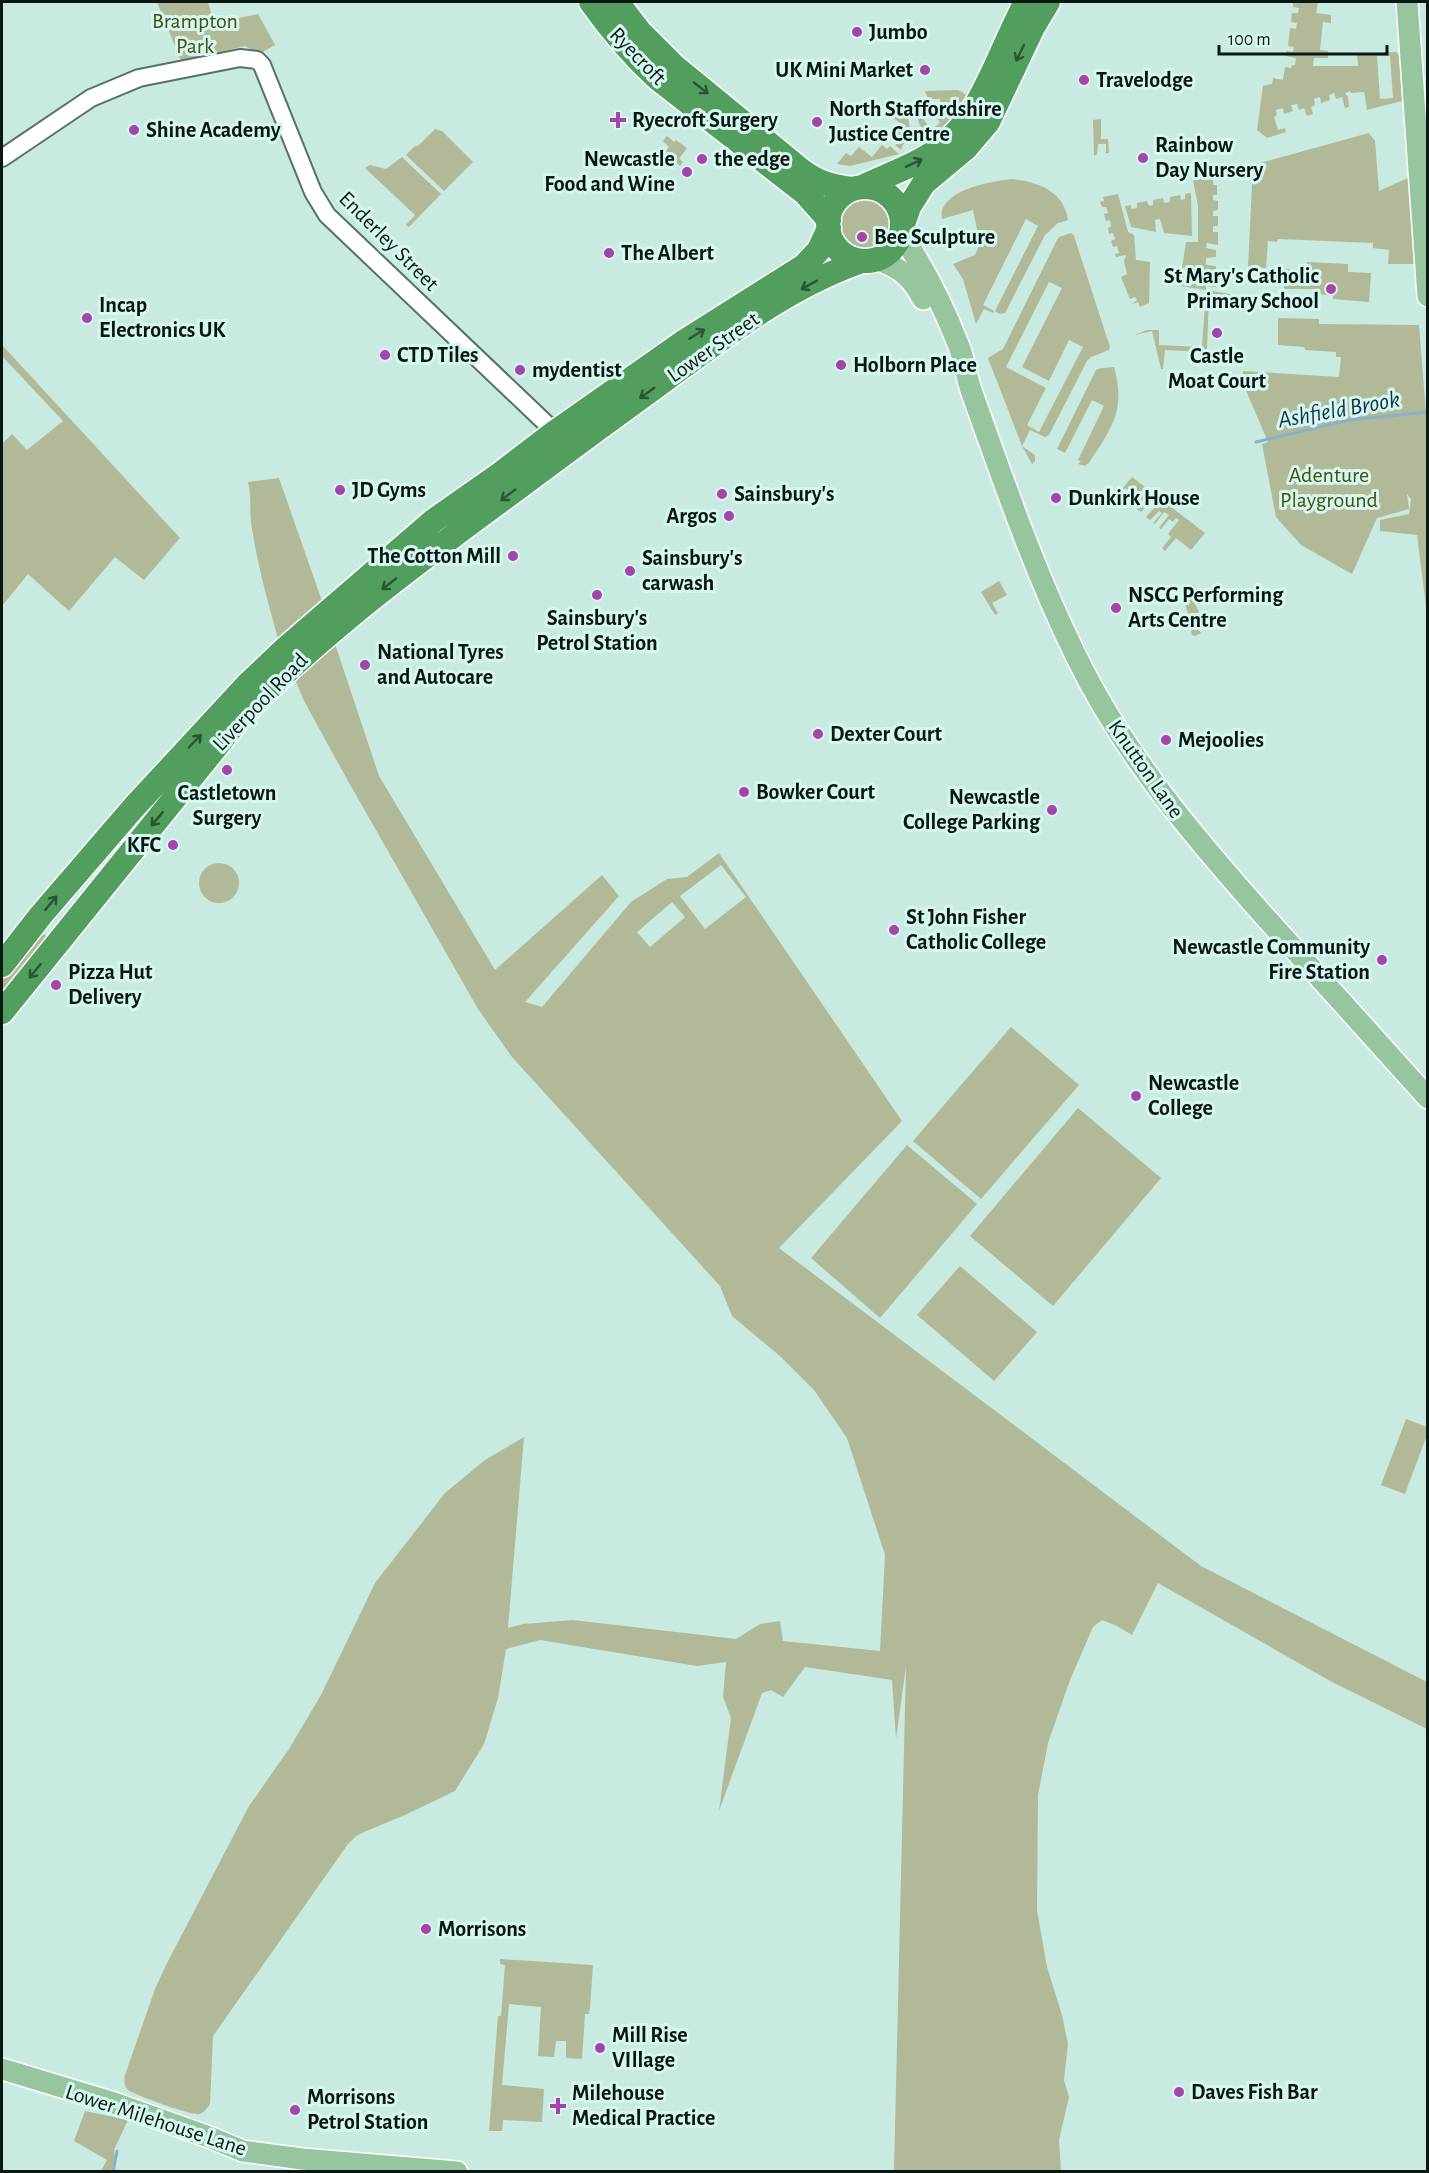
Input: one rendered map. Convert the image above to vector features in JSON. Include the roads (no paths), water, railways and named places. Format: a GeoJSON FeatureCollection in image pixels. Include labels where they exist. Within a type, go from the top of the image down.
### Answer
{"type":"FeatureCollection","features":[{"type":"Feature","properties":{"kind":"highway","name":"Ryecroft"},"geometry":{"type":"LineString","coordinates":[[591,2],[614,33],[650,72],[805,194],[829,224]]}},
{"type":"Feature","properties":{"kind":"highway","name":"Ryecroft"},"geometry":{"type":"LineString","coordinates":[[617,2],[640,32],[674,66],[813,179],[835,188],[858,188]]}},
{"type":"Feature","properties":{"kind":"highway"},"geometry":{"type":"LineString","coordinates":[[1026,2],[978,101],[960,128],[941,147],[930,154],[858,188],[837,201],[829,224],[833,242],[842,253],[869,260],[894,247],[909,207],[924,183],[958,156],[988,122],[1033,27],[1048,2]]}},
{"type":"Feature","properties":{"kind":"highway","name":"Ryecroft"},"geometry":{"type":"LineString","coordinates":[[781,153],[795,155],[817,171],[845,179],[886,175]]}},
{"type":"Feature","properties":{"kind":"highway"},"geometry":{"type":"LineString","coordinates":[[858,188],[876,189],[894,200],[900,213],[901,231]]}},
{"type":"Feature","properties":{"kind":"highway","name":"Lower Street"},"geometry":{"type":"LineString","coordinates":[[566,437],[682,343],[804,266],[819,250],[829,224]]}},
{"type":"Feature","properties":{"kind":"highway","name":"Lower Street"},"geometry":{"type":"LineString","coordinates":[[566,437],[758,315],[836,270],[869,260]]}},
{"type":"Feature","properties":{"kind":"highway","name":"Liverpool Road"},"geometry":{"type":"LineString","coordinates":[[462,515],[500,474],[517,469],[566,437]]}},
{"type":"Feature","properties":{"kind":"highway","name":"Liverpool Road"},"geometry":{"type":"LineString","coordinates":[[2,965],[84,864],[177,759],[248,684],[290,656],[328,623],[433,521],[462,515],[566,437]]}},
{"type":"Feature","properties":{"kind":"highway","name":"Liverpool Road"},"geometry":{"type":"LineString","coordinates":[[2,1012],[290,656]]}},
{"type":"Feature","properties":{"kind":"highway"},"geometry":{"type":"LineString","coordinates":[[84,864],[102,888]]}},
{"type":"Feature","properties":{"kind":"main road"},"geometry":{"type":"LineString","coordinates":[[1407,2],[1428,296]]}},
{"type":"Feature","properties":{"kind":"main road","name":"Knutton Lane"},"geometry":{"type":"LineString","coordinates":[[901,231],[961,350],[966,376],[1019,522],[1057,617],[1118,732],[1154,786],[1204,849],[1428,1098]]}},
{"type":"Feature","properties":{"kind":"main road","name":"Knutton Lane"},"geometry":{"type":"LineString","coordinates":[[869,260],[889,263],[908,276],[922,296],[954,361],[966,376]]}},
{"type":"Feature","properties":{"kind":"main road","name":"Lower Milehouse Lane"},"geometry":{"type":"LineString","coordinates":[[2,2068],[111,2102],[243,2151],[302,2159],[457,2172]]}},
{"type":"Feature","properties":{"kind":"street","name":"Enderley Street"},"geometry":{"type":"LineString","coordinates":[[2,158],[91,98],[139,78],[240,58],[257,60],[262,65],[313,192],[327,215],[535,411],[566,437]]}},
{"type":"Feature","properties":{"kind":"waterway","name":"Ashfield Brook"},"geometry":{"type":"LineString","coordinates":[[1256,442],[1350,420],[1428,412]]}},
{"type":"Feature","properties":{"kind":"waterway","name":"Ashfield Brook"},"geometry":{"type":"LineString","coordinates":[[113,2172],[117,2151]]}},
{"type":"Feature","properties":{"kind":"place","name":"Jumbo"},"geometry":{"type":"Point","coordinates":[857,32]}},
{"type":"Feature","properties":{"kind":"place","name":"UK Mini Market"},"geometry":{"type":"Point","coordinates":[925,70]}},
{"type":"Feature","properties":{"kind":"place","name":"Travelodge"},"geometry":{"type":"Point","coordinates":[1084,80]}},
{"type":"Feature","properties":{"kind":"place","name":"Ryecroft Surgery"},"geometry":{"type":"Point","coordinates":[618,120]}},
{"type":"Feature","properties":{"kind":"place","name":"North Staffordshire Justice Centre"},"geometry":{"type":"Point","coordinates":[817,122]}},
{"type":"Feature","properties":{"kind":"place","name":"Shine Academy"},"geometry":{"type":"Point","coordinates":[134,130]}},
{"type":"Feature","properties":{"kind":"place","name":"Rainbow Day Nursery"},"geometry":{"type":"Point","coordinates":[1143,158]}},
{"type":"Feature","properties":{"kind":"place","name":"the edge"},"geometry":{"type":"Point","coordinates":[702,159]}},
{"type":"Feature","properties":{"kind":"place","name":"Newcastle Food and Wine"},"geometry":{"type":"Point","coordinates":[687,172]}},
{"type":"Feature","properties":{"kind":"place","name":"Bee Sculpture"},"geometry":{"type":"Point","coordinates":[862,237]}},
{"type":"Feature","properties":{"kind":"place","name":"The Albert"},"geometry":{"type":"Point","coordinates":[609,253]}},
{"type":"Feature","properties":{"kind":"place","name":"St Mary's Catholic Primary School"},"geometry":{"type":"Point","coordinates":[1331,289]}},
{"type":"Feature","properties":{"kind":"place","name":"Incap Electronics UK"},"geometry":{"type":"Point","coordinates":[87,318]}},
{"type":"Feature","properties":{"kind":"place","name":"Castle Moat Court"},"geometry":{"type":"Point","coordinates":[1217,333]}},
{"type":"Feature","properties":{"kind":"place","name":"CTD Tiles"},"geometry":{"type":"Point","coordinates":[385,355]}},
{"type":"Feature","properties":{"kind":"place","name":"Holborn Place"},"geometry":{"type":"Point","coordinates":[841,365]}},
{"type":"Feature","properties":{"kind":"place","name":"mydentist"},"geometry":{"type":"Point","coordinates":[520,370]}},
{"type":"Feature","properties":{"kind":"place","name":"JD Gyms"},"geometry":{"type":"Point","coordinates":[340,490]}},
{"type":"Feature","properties":{"kind":"place","name":"Sainsbury's"},"geometry":{"type":"Point","coordinates":[722,494]}},
{"type":"Feature","properties":{"kind":"place","name":"Dunkirk House"},"geometry":{"type":"Point","coordinates":[1056,498]}},
{"type":"Feature","properties":{"kind":"place","name":"Argos"},"geometry":{"type":"Point","coordinates":[729,516]}},
{"type":"Feature","properties":{"kind":"place","name":"The Cotton Mill"},"geometry":{"type":"Point","coordinates":[513,556]}},
{"type":"Feature","properties":{"kind":"place","name":"Sainsbury's carwash"},"geometry":{"type":"Point","coordinates":[630,571]}},
{"type":"Feature","properties":{"kind":"place","name":"Sainsbury's Petrol Station"},"geometry":{"type":"Point","coordinates":[597,595]}},
{"type":"Feature","properties":{"kind":"place","name":"NSCG Performing Arts Centre"},"geometry":{"type":"Point","coordinates":[1116,608]}},
{"type":"Feature","properties":{"kind":"place","name":"National Tyres and Autocare"},"geometry":{"type":"Point","coordinates":[365,665]}},
{"type":"Feature","properties":{"kind":"place","name":"Dexter Court"},"geometry":{"type":"Point","coordinates":[818,734]}},
{"type":"Feature","properties":{"kind":"place","name":"Mejoolies"},"geometry":{"type":"Point","coordinates":[1166,740]}},
{"type":"Feature","properties":{"kind":"place","name":"Castletown Surgery"},"geometry":{"type":"Point","coordinates":[227,770]}},
{"type":"Feature","properties":{"kind":"place","name":"Bowker Court"},"geometry":{"type":"Point","coordinates":[744,792]}},
{"type":"Feature","properties":{"kind":"place","name":"Newcastle College Parking"},"geometry":{"type":"Point","coordinates":[1052,810]}},
{"type":"Feature","properties":{"kind":"place","name":"KFC"},"geometry":{"type":"Point","coordinates":[173,845]}},
{"type":"Feature","properties":{"kind":"place","name":"St John Fisher Catholic College"},"geometry":{"type":"Point","coordinates":[894,930]}},
{"type":"Feature","properties":{"kind":"place","name":"Newcastle Community Fire Station"},"geometry":{"type":"Point","coordinates":[1382,960]}},
{"type":"Feature","properties":{"kind":"place","name":"Pizza Hut Delivery"},"geometry":{"type":"Point","coordinates":[56,985]}},
{"type":"Feature","properties":{"kind":"place","name":"Newcastle College"},"geometry":{"type":"Point","coordinates":[1136,1096]}},
{"type":"Feature","properties":{"kind":"place","name":"Morrisons"},"geometry":{"type":"Point","coordinates":[426,1929]}},
{"type":"Feature","properties":{"kind":"place","name":"Mill Rise VIllage"},"geometry":{"type":"Point","coordinates":[600,2048]}},
{"type":"Feature","properties":{"kind":"place","name":"Daves Fish Bar"},"geometry":{"type":"Point","coordinates":[1179,2092]}},
{"type":"Feature","properties":{"kind":"place","name":"Milehouse Medical Practice"},"geometry":{"type":"Point","coordinates":[558,2106]}},
{"type":"Feature","properties":{"kind":"place","name":"Morrisons Petrol Station"},"geometry":{"type":"Point","coordinates":[295,2110]}},
{"type":"Feature","properties":{"kind":"park label","name":"Brampton Park"},"geometry":{"type":"Point","coordinates":[195,34]}},
{"type":"Feature","properties":{"kind":"park label","name":"Adenture Playground"},"geometry":{"type":"Point","coordinates":[1329,488]}}]}
